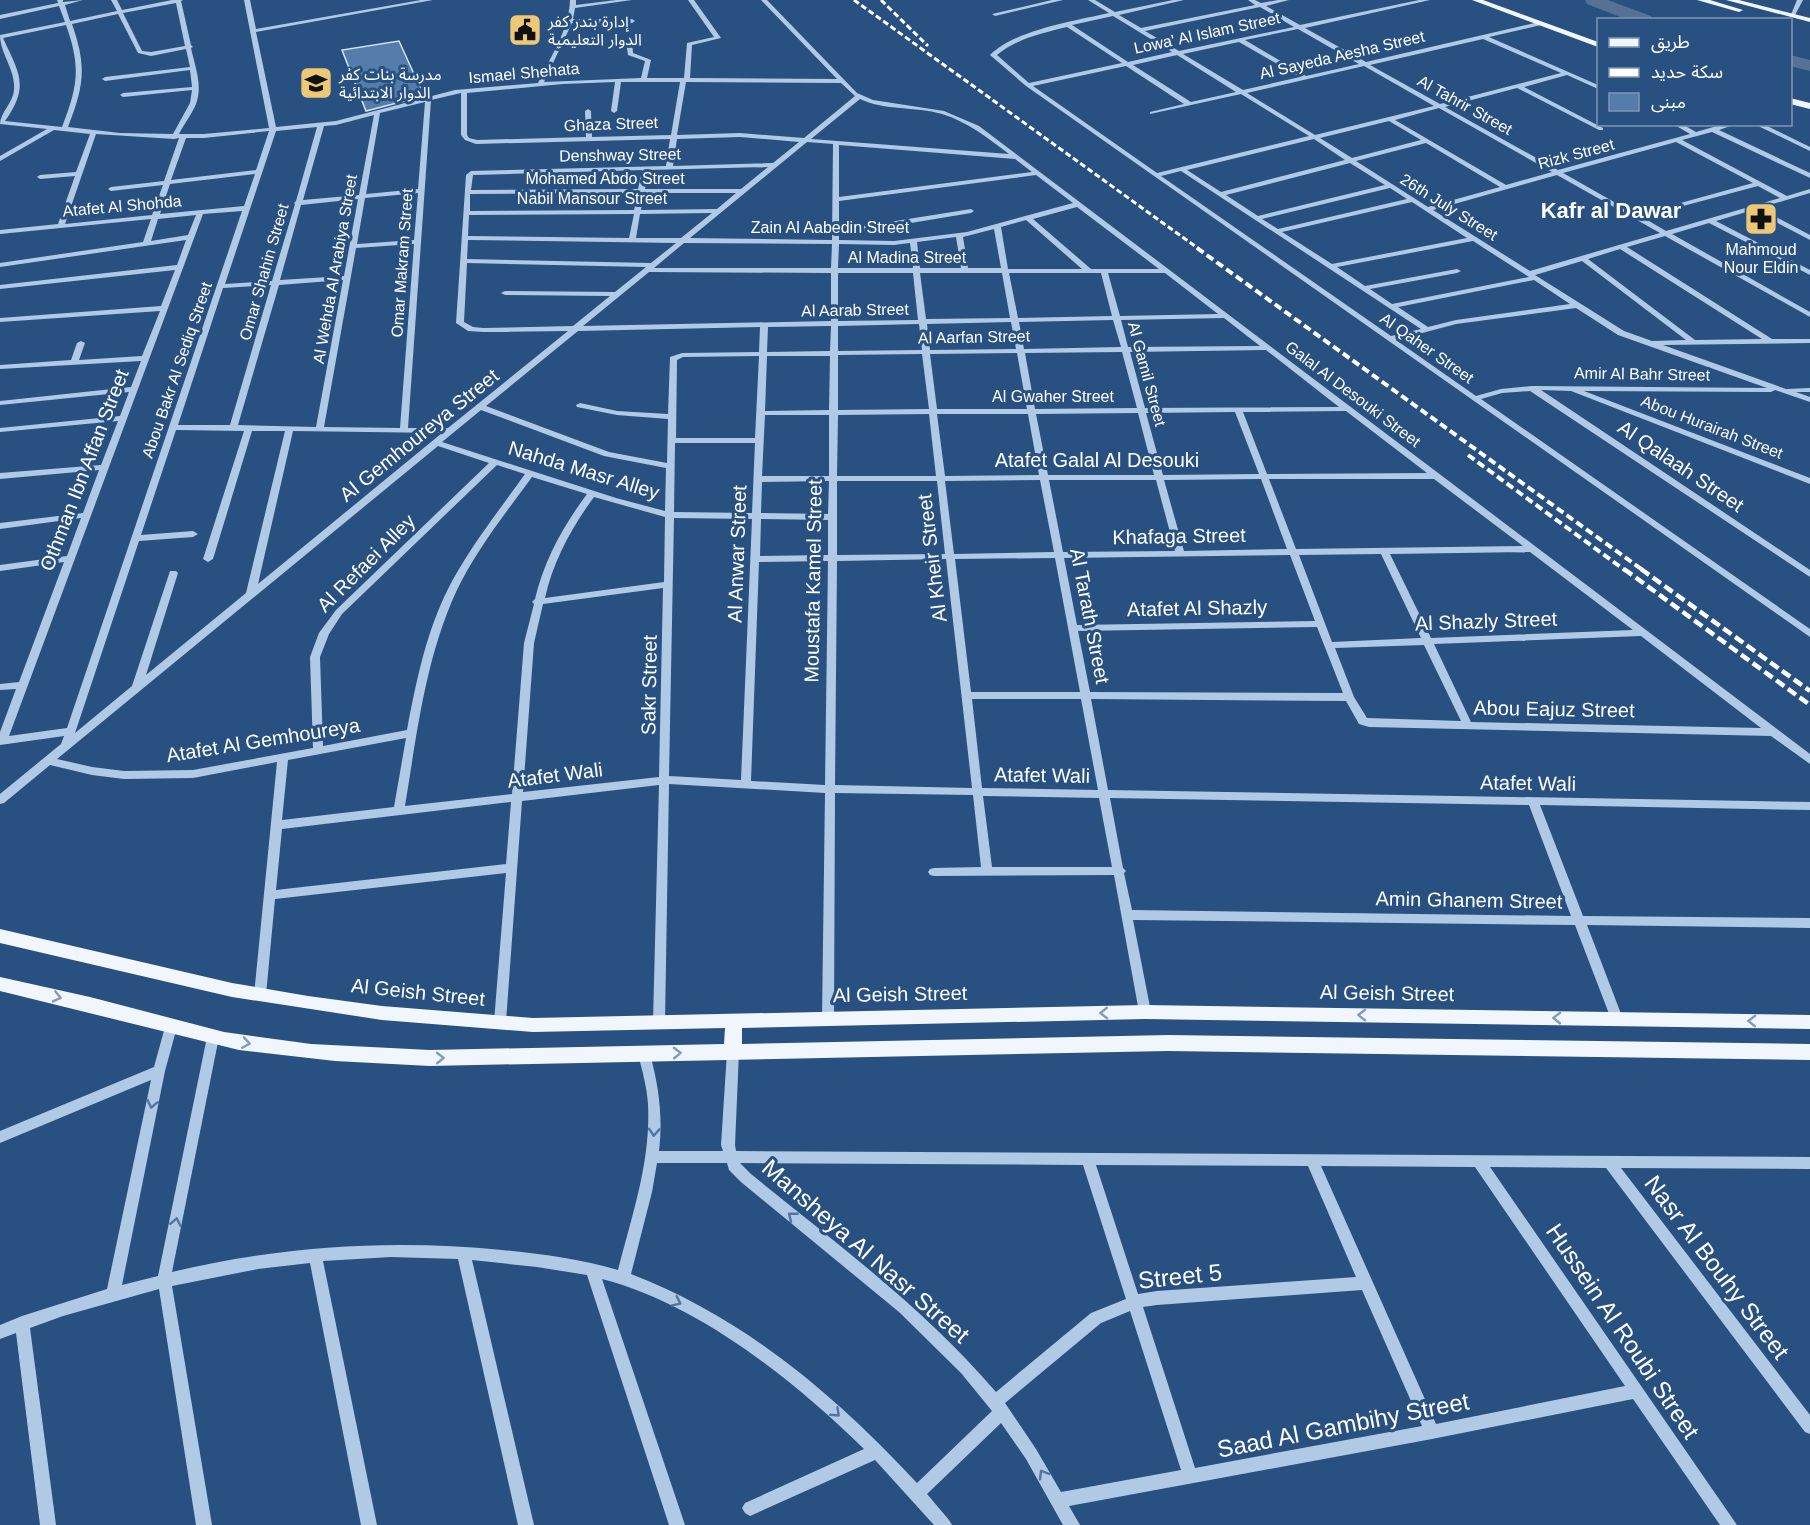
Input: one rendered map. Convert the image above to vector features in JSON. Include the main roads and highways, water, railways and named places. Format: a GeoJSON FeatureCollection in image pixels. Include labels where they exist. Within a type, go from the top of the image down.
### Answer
{"type":"FeatureCollection","features":[{"type":"Feature","properties":{"kind":"main road"},"geometry":{"type":"LineString","coordinates":[[1476,0],[1597,44]]}},
{"type":"Feature","properties":{"kind":"main road"},"geometry":{"type":"LineString","coordinates":[[1701,0],[1768,18]]}},
{"type":"Feature","properties":{"kind":"main road"},"geometry":{"type":"LineString","coordinates":[[1730,0],[1785,18]]}},
{"type":"Feature","properties":{"kind":"main road"},"geometry":{"type":"LineString","coordinates":[[1792,20],[1810,20]]}},
{"type":"Feature","properties":{"kind":"main road"},"geometry":{"type":"LineString","coordinates":[[1792,20],[1810,28]]}},
{"type":"Feature","properties":{"kind":"main road"},"geometry":{"type":"LineString","coordinates":[[1792,101],[1810,106]]}},
{"type":"Feature","properties":{"kind":"main road","name":"Al Geish Street"},"geometry":{"type":"LineString","coordinates":[[0,936],[260,995],[381,1013],[533,1024],[1145,1012],[1810,1022]]}},
{"type":"Feature","properties":{"kind":"main road"},"geometry":{"type":"LineString","coordinates":[[0,984],[119,1011],[213,1037],[303,1052],[370,1057],[430,1058],[1168,1044],[1810,1052]]}},
{"type":"Feature","properties":{"kind":"main road"},"geometry":{"type":"LineString","coordinates":[[733,1052],[734,1020]]}},
{"type":"Feature","properties":{"kind":"waterway"},"geometry":{"type":"LineString","coordinates":[[1593,0],[1640,18]]}},
{"type":"Feature","properties":{"kind":"waterway"},"geometry":{"type":"LineString","coordinates":[[1792,61],[1810,66]]}},
{"type":"Feature","properties":{"kind":"railway"},"geometry":{"type":"LineString","coordinates":[[854,0],[1199,249]]}},
{"type":"Feature","properties":{"kind":"railway"},"geometry":{"type":"LineString","coordinates":[[881,0],[928,46]]}},
{"type":"Feature","properties":{"kind":"railway"},"geometry":{"type":"LineString","coordinates":[[1197,248],[1644,571]]}},
{"type":"Feature","properties":{"kind":"railway"},"geometry":{"type":"LineString","coordinates":[[1468,455],[1626,571]]}},
{"type":"Feature","properties":{"kind":"railway"},"geometry":{"type":"LineString","coordinates":[[1624,569],[1810,705]]}},
{"type":"Feature","properties":{"kind":"railway"},"geometry":{"type":"LineString","coordinates":[[1641,569],[1810,691]]}},
{"type":"Feature","properties":{"kind":"place","name":"إدارة بندر كفر الدوار التعليمية"},"geometry":{"type":"Point","coordinates":[525,30]}},
{"type":"Feature","properties":{"kind":"place","name":"مدرسة بنات كفر الدوار الابتدائية"},"geometry":{"type":"Point","coordinates":[316,83]}},
{"type":"Feature","properties":{"kind":"place","name":"Mahmoud Nour Eldin"},"geometry":{"type":"Point","coordinates":[1761,219]}},
{"type":"Feature","properties":{"kind":"district","name":"Kafr al Dawar"},"geometry":{"type":"Point","coordinates":[1611,210]}}]}
